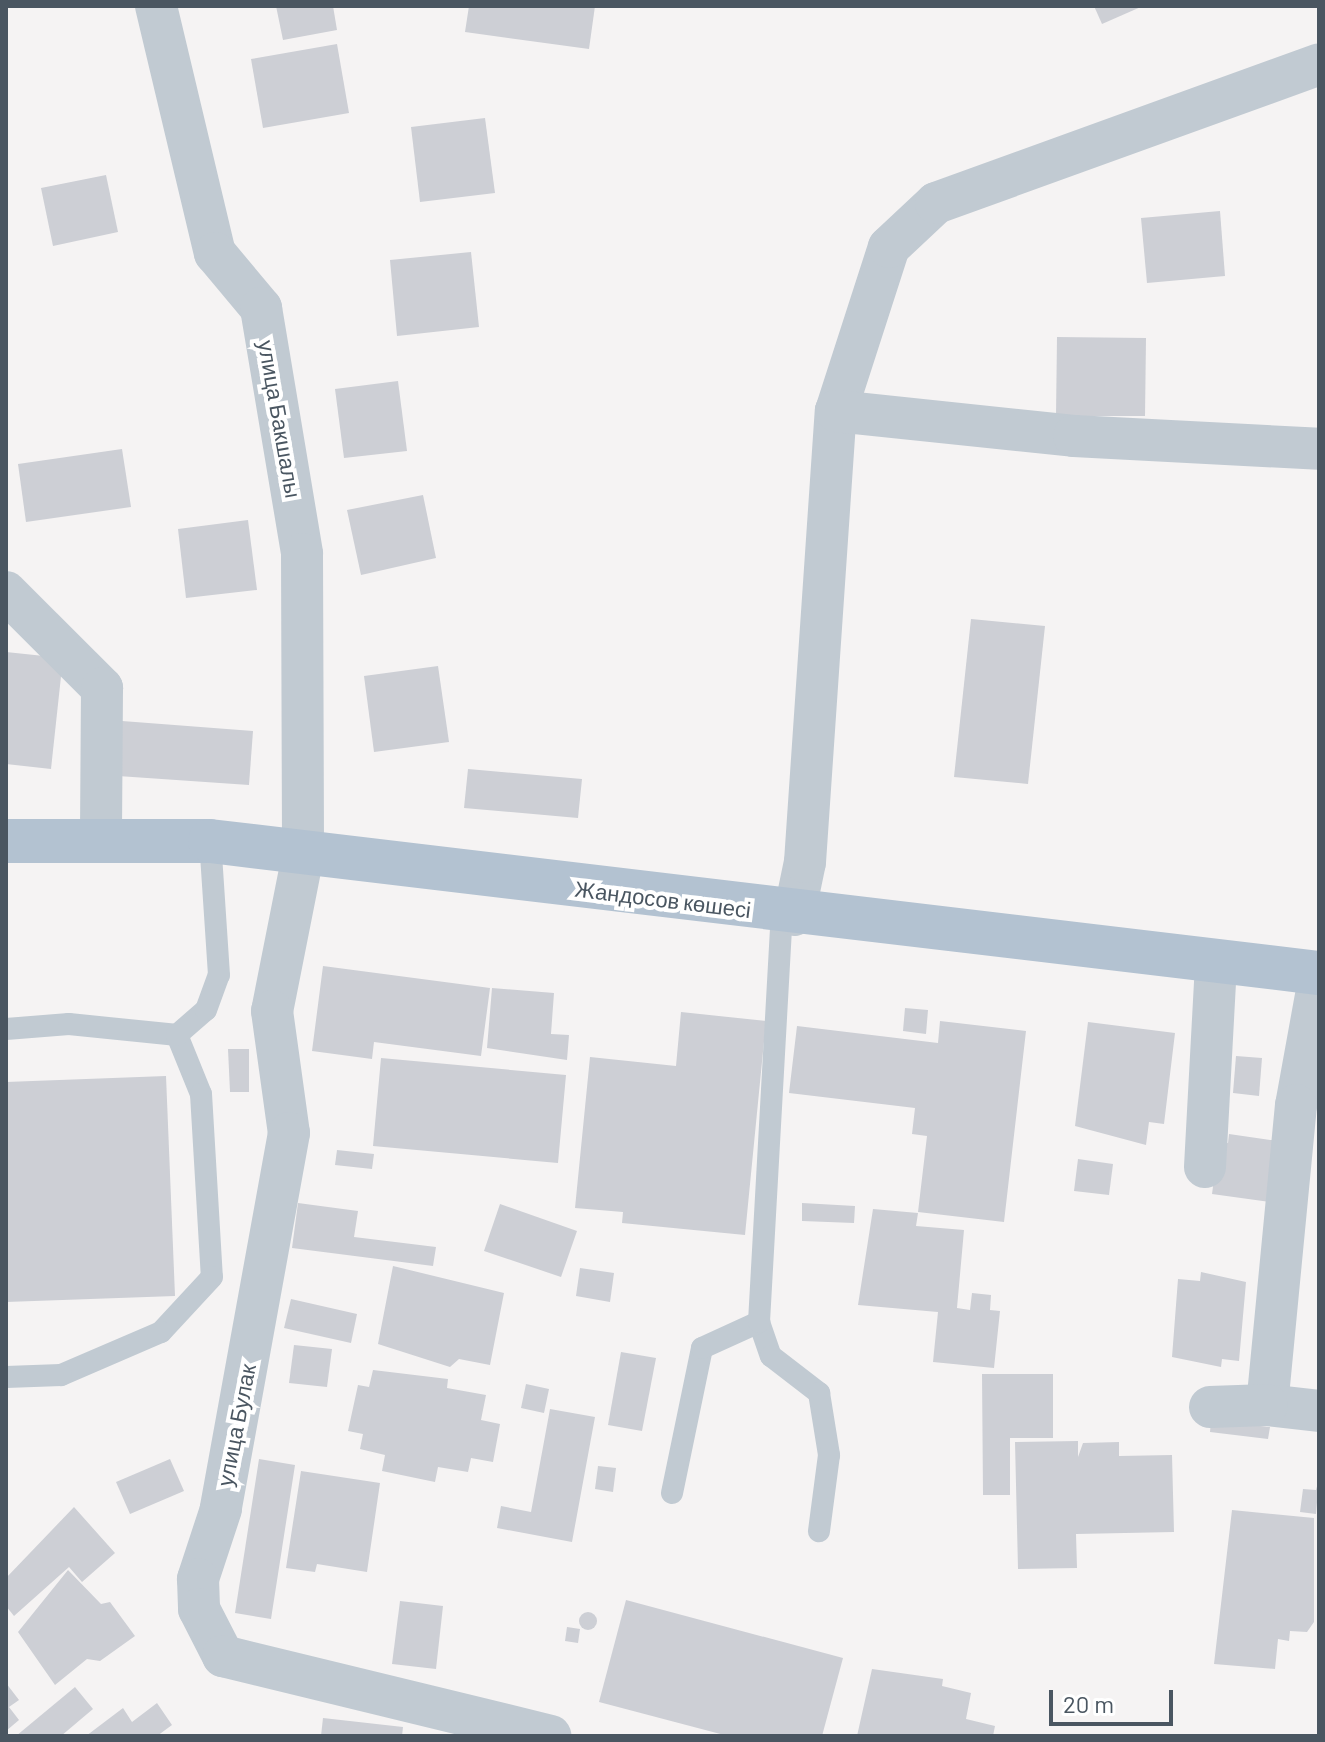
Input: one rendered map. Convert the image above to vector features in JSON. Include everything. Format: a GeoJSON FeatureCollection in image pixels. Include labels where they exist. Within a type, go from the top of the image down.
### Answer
{"type":"FeatureCollection","features":[{"type":"Feature","properties":{"kind":"main road","name":"Жандосов көшесі"},"geometry":{"type":"LineString","coordinates":[[6,841],[101,836],[210,841],[303,855],[1319,976]]}},
{"type":"Feature","properties":{"kind":"street","name":"улица Бакшалы"},"geometry":{"type":"LineString","coordinates":[[156,6],[215,253],[261,308],[302,554],[303,855]]}},
{"type":"Feature","properties":{"kind":"street"},"geometry":{"type":"LineString","coordinates":[[788,914],[805,862],[836,411],[889,247],[936,203],[1319,64]]}},
{"type":"Feature","properties":{"kind":"street"},"geometry":{"type":"LineString","coordinates":[[836,411],[1074,436],[1319,449]]}},
{"type":"Feature","properties":{"kind":"street"},"geometry":{"type":"LineString","coordinates":[[6,592],[72,650],[102,688],[101,836]]}},
{"type":"Feature","properties":{"kind":"street","name":"улица Булак"},"geometry":{"type":"LineString","coordinates":[[303,855],[272,1011],[289,1133],[221,1509],[198,1579],[199,1609],[223,1656],[550,1736]]}},
{"type":"Feature","properties":{"kind":"street"},"geometry":{"type":"LineString","coordinates":[[1205,1167],[1216,962]]}},
{"type":"Feature","properties":{"kind":"street"},"geometry":{"type":"LineString","coordinates":[[1267,1405],[1296,1105],[1319,976]]}},
{"type":"Feature","properties":{"kind":"street"},"geometry":{"type":"LineString","coordinates":[[1210,1407],[1267,1405],[1319,1411]]}},
{"type":"Feature","properties":{"kind":"lane"},"geometry":{"type":"LineString","coordinates":[[6,1029],[69,1024],[177,1035],[206,1010],[219,975],[210,841]]}},
{"type":"Feature","properties":{"kind":"lane"},"geometry":{"type":"LineString","coordinates":[[788,914],[759,1322],[771,1356],[819,1393],[829,1455],[819,1531]]}},
{"type":"Feature","properties":{"kind":"lane"},"geometry":{"type":"LineString","coordinates":[[6,1377],[61,1375],[161,1332],[212,1277],[201,1094],[177,1035]]}},
{"type":"Feature","properties":{"kind":"lane"},"geometry":{"type":"LineString","coordinates":[[672,1493],[702,1348],[759,1322]]}},
{"type":"Feature","properties":{"kind":"building"},"geometry":{"type":"Polygon","coordinates":[[[276,6],[333,6],[337,30],[283,40],[276,6]]]}},
{"type":"Feature","properties":{"kind":"building"},"geometry":{"type":"Polygon","coordinates":[[[469,6],[595,6],[589,49],[465,32],[469,6]]]}},
{"type":"Feature","properties":{"kind":"building"},"geometry":{"type":"Polygon","coordinates":[[[1094,6],[1143,6],[1102,24],[1094,6]]]}},
{"type":"Feature","properties":{"kind":"building"},"geometry":{"type":"Polygon","coordinates":[[[337,44],[349,113],[263,128],[251,59],[337,44]]]}},
{"type":"Feature","properties":{"kind":"building"},"geometry":{"type":"Polygon","coordinates":[[[485,118],[495,193],[420,202],[411,127],[485,118]]]}},
{"type":"Feature","properties":{"kind":"building"},"geometry":{"type":"Polygon","coordinates":[[[106,175],[118,232],[53,246],[41,188],[106,175]]]}},
{"type":"Feature","properties":{"kind":"building"},"geometry":{"type":"Polygon","coordinates":[[[1220,211],[1225,276],[1147,283],[1141,218],[1220,211]]]}},
{"type":"Feature","properties":{"kind":"building"},"geometry":{"type":"Polygon","coordinates":[[[471,252],[479,327],[397,336],[390,260],[471,252]]]}},
{"type":"Feature","properties":{"kind":"building"},"geometry":{"type":"Polygon","coordinates":[[[1057,337],[1146,338],[1145,416],[1056,416],[1057,337]]]}},
{"type":"Feature","properties":{"kind":"building"},"geometry":{"type":"Polygon","coordinates":[[[398,381],[407,451],[344,458],[335,389],[398,381]]]}},
{"type":"Feature","properties":{"kind":"building"},"geometry":{"type":"Polygon","coordinates":[[[122,449],[131,507],[26,522],[18,464],[122,449]]]}},
{"type":"Feature","properties":{"kind":"building"},"geometry":{"type":"Polygon","coordinates":[[[423,495],[436,558],[361,575],[347,510],[423,495]]]}},
{"type":"Feature","properties":{"kind":"building"},"geometry":{"type":"Polygon","coordinates":[[[248,520],[257,590],[186,598],[178,529],[248,520]]]}},
{"type":"Feature","properties":{"kind":"building"},"geometry":{"type":"Polygon","coordinates":[[[971,619],[1045,626],[1028,784],[954,777],[971,619]]]}},
{"type":"Feature","properties":{"kind":"building"},"geometry":{"type":"Polygon","coordinates":[[[6,652],[63,658],[51,769],[6,764],[6,652]]]}},
{"type":"Feature","properties":{"kind":"building"},"geometry":{"type":"Polygon","coordinates":[[[438,666],[449,742],[374,752],[364,676],[438,666]]]}},
{"type":"Feature","properties":{"kind":"building"},"geometry":{"type":"Polygon","coordinates":[[[122,721],[253,731],[249,785],[118,776],[122,721]]]}},
{"type":"Feature","properties":{"kind":"building"},"geometry":{"type":"Polygon","coordinates":[[[468,769],[582,779],[578,818],[464,808],[468,769]]]}},
{"type":"Feature","properties":{"kind":"building"},"geometry":{"type":"Polygon","coordinates":[[[323,966],[490,988],[481,1056],[374,1042],[372,1059],[312,1051],[323,966]]]}},
{"type":"Feature","properties":{"kind":"building"},"geometry":{"type":"Polygon","coordinates":[[[492,988],[554,993],[551,1034],[569,1035],[567,1060],[487,1048],[492,988]]]}},
{"type":"Feature","properties":{"kind":"building"},"geometry":{"type":"Polygon","coordinates":[[[905,1008],[928,1010],[926,1034],[903,1031],[905,1008]]]}},
{"type":"Feature","properties":{"kind":"building"},"geometry":{"type":"Polygon","coordinates":[[[681,1012],[766,1021],[745,1235],[622,1223],[623,1212],[575,1208],[590,1057],[676,1066],[681,1012]]]}},
{"type":"Feature","properties":{"kind":"building"},"geometry":{"type":"Polygon","coordinates":[[[940,1021],[1026,1031],[1004,1222],[918,1212],[927,1136],[912,1134],[915,1108],[789,1093],[797,1026],[938,1043],[940,1021]]]}},
{"type":"Feature","properties":{"kind":"building"},"geometry":{"type":"Polygon","coordinates":[[[1088,1022],[1175,1033],[1164,1124],[1149,1122],[1146,1145],[1075,1126],[1088,1022]]]}},
{"type":"Feature","properties":{"kind":"building"},"geometry":{"type":"Polygon","coordinates":[[[228,1049],[249,1049],[249,1092],[230,1092],[228,1049]]]}},
{"type":"Feature","properties":{"kind":"building"},"geometry":{"type":"Polygon","coordinates":[[[1236,1056],[1262,1058],[1259,1096],[1233,1093],[1236,1056]]]}},
{"type":"Feature","properties":{"kind":"building"},"geometry":{"type":"Polygon","coordinates":[[[381,1058],[566,1075],[558,1163],[373,1146],[381,1058]]]}},
{"type":"Feature","properties":{"kind":"building"},"geometry":{"type":"Polygon","coordinates":[[[166,1076],[175,1296],[6,1302],[6,1082],[166,1076]]]}},
{"type":"Feature","properties":{"kind":"building"},"geometry":{"type":"Polygon","coordinates":[[[1229,1134],[1278,1141],[1270,1202],[1212,1194],[1219,1142],[1228,1143],[1229,1134]]]}},
{"type":"Feature","properties":{"kind":"building"},"geometry":{"type":"Polygon","coordinates":[[[337,1150],[374,1154],[372,1169],[335,1165],[337,1150]]]}},
{"type":"Feature","properties":{"kind":"building"},"geometry":{"type":"Polygon","coordinates":[[[1078,1159],[1113,1164],[1109,1195],[1074,1191],[1078,1159]]]}},
{"type":"Feature","properties":{"kind":"building"},"geometry":{"type":"Polygon","coordinates":[[[298,1203],[358,1211],[354,1237],[436,1247],[433,1266],[292,1248],[298,1203]]]}},
{"type":"Feature","properties":{"kind":"building"},"geometry":{"type":"Polygon","coordinates":[[[802,1203],[855,1206],[854,1223],[802,1221],[802,1203]]]}},
{"type":"Feature","properties":{"kind":"building"},"geometry":{"type":"Polygon","coordinates":[[[500,1204],[577,1231],[561,1277],[484,1251],[500,1204]]]}},
{"type":"Feature","properties":{"kind":"building"},"geometry":{"type":"Polygon","coordinates":[[[873,1209],[918,1213],[916,1226],[964,1230],[957,1308],[970,1310],[972,1293],[991,1295],[990,1310],[1000,1311],[994,1368],[933,1362],[938,1312],[858,1305],[873,1209]]]}},
{"type":"Feature","properties":{"kind":"building"},"geometry":{"type":"Polygon","coordinates":[[[393,1266],[504,1293],[490,1365],[459,1359],[450,1367],[378,1344],[393,1266]]]}},
{"type":"Feature","properties":{"kind":"building"},"geometry":{"type":"Polygon","coordinates":[[[580,1268],[614,1273],[610,1302],[576,1296],[580,1268]]]}},
{"type":"Feature","properties":{"kind":"building"},"geometry":{"type":"Polygon","coordinates":[[[1201,1272],[1246,1282],[1239,1361],[1222,1359],[1221,1367],[1172,1357],[1178,1279],[1200,1281],[1201,1272]]]}},
{"type":"Feature","properties":{"kind":"building"},"geometry":{"type":"Polygon","coordinates":[[[291,1299],[357,1314],[351,1343],[284,1328],[291,1299]]]}},
{"type":"Feature","properties":{"kind":"building"},"geometry":{"type":"Polygon","coordinates":[[[294,1345],[332,1349],[327,1387],[289,1383],[294,1345]]]}},
{"type":"Feature","properties":{"kind":"building"},"geometry":{"type":"Polygon","coordinates":[[[621,1352],[656,1358],[642,1431],[608,1425],[621,1352]]]}},
{"type":"Feature","properties":{"kind":"building"},"geometry":{"type":"Polygon","coordinates":[[[373,1370],[448,1379],[447,1388],[486,1395],[481,1420],[500,1424],[493,1462],[471,1458],[468,1472],[438,1467],[435,1482],[382,1471],[385,1455],[360,1449],[363,1434],[348,1431],[358,1385],[369,1387],[373,1370]]]}},
{"type":"Feature","properties":{"kind":"building"},"geometry":{"type":"Polygon","coordinates":[[[982,1374],[1053,1374],[1053,1438],[1010,1438],[1010,1495],[983,1495],[982,1374]]]}},
{"type":"Feature","properties":{"kind":"building"},"geometry":{"type":"Polygon","coordinates":[[[526,1384],[549,1389],[544,1413],[521,1408],[526,1384]]]}},
{"type":"Feature","properties":{"kind":"building"},"geometry":{"type":"Polygon","coordinates":[[[550,1409],[595,1417],[572,1542],[497,1528],[501,1506],[531,1512],[550,1409]]]}},
{"type":"Feature","properties":{"kind":"building"},"geometry":{"type":"Polygon","coordinates":[[[1211,1421],[1270,1427],[1268,1439],[1210,1432],[1211,1421]]]}},
{"type":"Feature","properties":{"kind":"building"},"geometry":{"type":"Polygon","coordinates":[[[1078,1441],[1078,1457],[1083,1443],[1119,1442],[1119,1456],[1172,1455],[1174,1532],[1076,1534],[1077,1568],[1018,1569],[1015,1442],[1078,1441]]]}},
{"type":"Feature","properties":{"kind":"building"},"geometry":{"type":"Polygon","coordinates":[[[170,1459],[184,1491],[130,1514],[116,1482],[170,1459]]]}},
{"type":"Feature","properties":{"kind":"building"},"geometry":{"type":"Polygon","coordinates":[[[259,1459],[295,1465],[271,1619],[235,1613],[259,1459]]]}},
{"type":"Feature","properties":{"kind":"building"},"geometry":{"type":"Polygon","coordinates":[[[598,1466],[616,1468],[613,1492],[595,1489],[598,1466]]]}},
{"type":"Feature","properties":{"kind":"building"},"geometry":{"type":"Polygon","coordinates":[[[301,1471],[380,1483],[367,1572],[317,1564],[315,1572],[286,1568],[301,1471]]]}},
{"type":"Feature","properties":{"kind":"building"},"geometry":{"type":"Polygon","coordinates":[[[1319,1479],[1316,1514],[1300,1512],[1303,1489],[1316,1490],[1319,1479]]]}},
{"type":"Feature","properties":{"kind":"building"},"geometry":{"type":"Polygon","coordinates":[[[74,1507],[115,1553],[82,1582],[69,1567],[14,1616],[6,1606],[6,1578],[74,1507]]]}},
{"type":"Feature","properties":{"kind":"building"},"geometry":{"type":"Polygon","coordinates":[[[1232,1510],[1314,1518],[1314,1622],[1307,1632],[1290,1631],[1289,1641],[1278,1639],[1275,1669],[1214,1664],[1232,1510]]]}},
{"type":"Feature","properties":{"kind":"building"},"geometry":{"type":"Polygon","coordinates":[[[68,1570],[101,1604],[110,1602],[135,1636],[100,1661],[87,1659],[55,1685],[18,1632],[68,1570]]]}},
{"type":"Feature","properties":{"kind":"building"},"geometry":{"type":"Polygon","coordinates":[[[626,1600],[843,1658],[822,1736],[728,1736],[599,1702],[626,1600]]]}},
{"type":"Feature","properties":{"kind":"building"},"geometry":{"type":"Polygon","coordinates":[[[400,1601],[443,1606],[436,1669],[392,1664],[400,1601]]]}},
{"type":"Feature","properties":{"kind":"building"},"geometry":{"type":"Polygon","coordinates":[[[588,1612],[597,1621],[588,1630],[579,1621],[588,1612]]]}},
{"type":"Feature","properties":{"kind":"building"},"geometry":{"type":"Polygon","coordinates":[[[567,1627],[580,1629],[578,1643],[565,1641],[567,1627]]]}},
{"type":"Feature","properties":{"kind":"building"},"geometry":{"type":"Polygon","coordinates":[[[872,1669],[943,1679],[942,1686],[971,1693],[966,1719],[995,1726],[993,1736],[857,1736],[872,1669]]]}},
{"type":"Feature","properties":{"kind":"building"},"geometry":{"type":"Polygon","coordinates":[[[6,1683],[19,1700],[9,1707],[19,1720],[6,1731],[6,1683]]]}},
{"type":"Feature","properties":{"kind":"building"},"geometry":{"type":"Polygon","coordinates":[[[75,1687],[93,1709],[61,1736],[16,1736],[75,1687]]]}},
{"type":"Feature","properties":{"kind":"building"},"geometry":{"type":"Polygon","coordinates":[[[157,1703],[172,1725],[157,1736],[86,1736],[123,1708],[132,1722],[157,1703]]]}},
{"type":"Feature","properties":{"kind":"building"},"geometry":{"type":"Polygon","coordinates":[[[323,1718],[403,1727],[402,1736],[321,1736],[323,1718]]]}}]}
